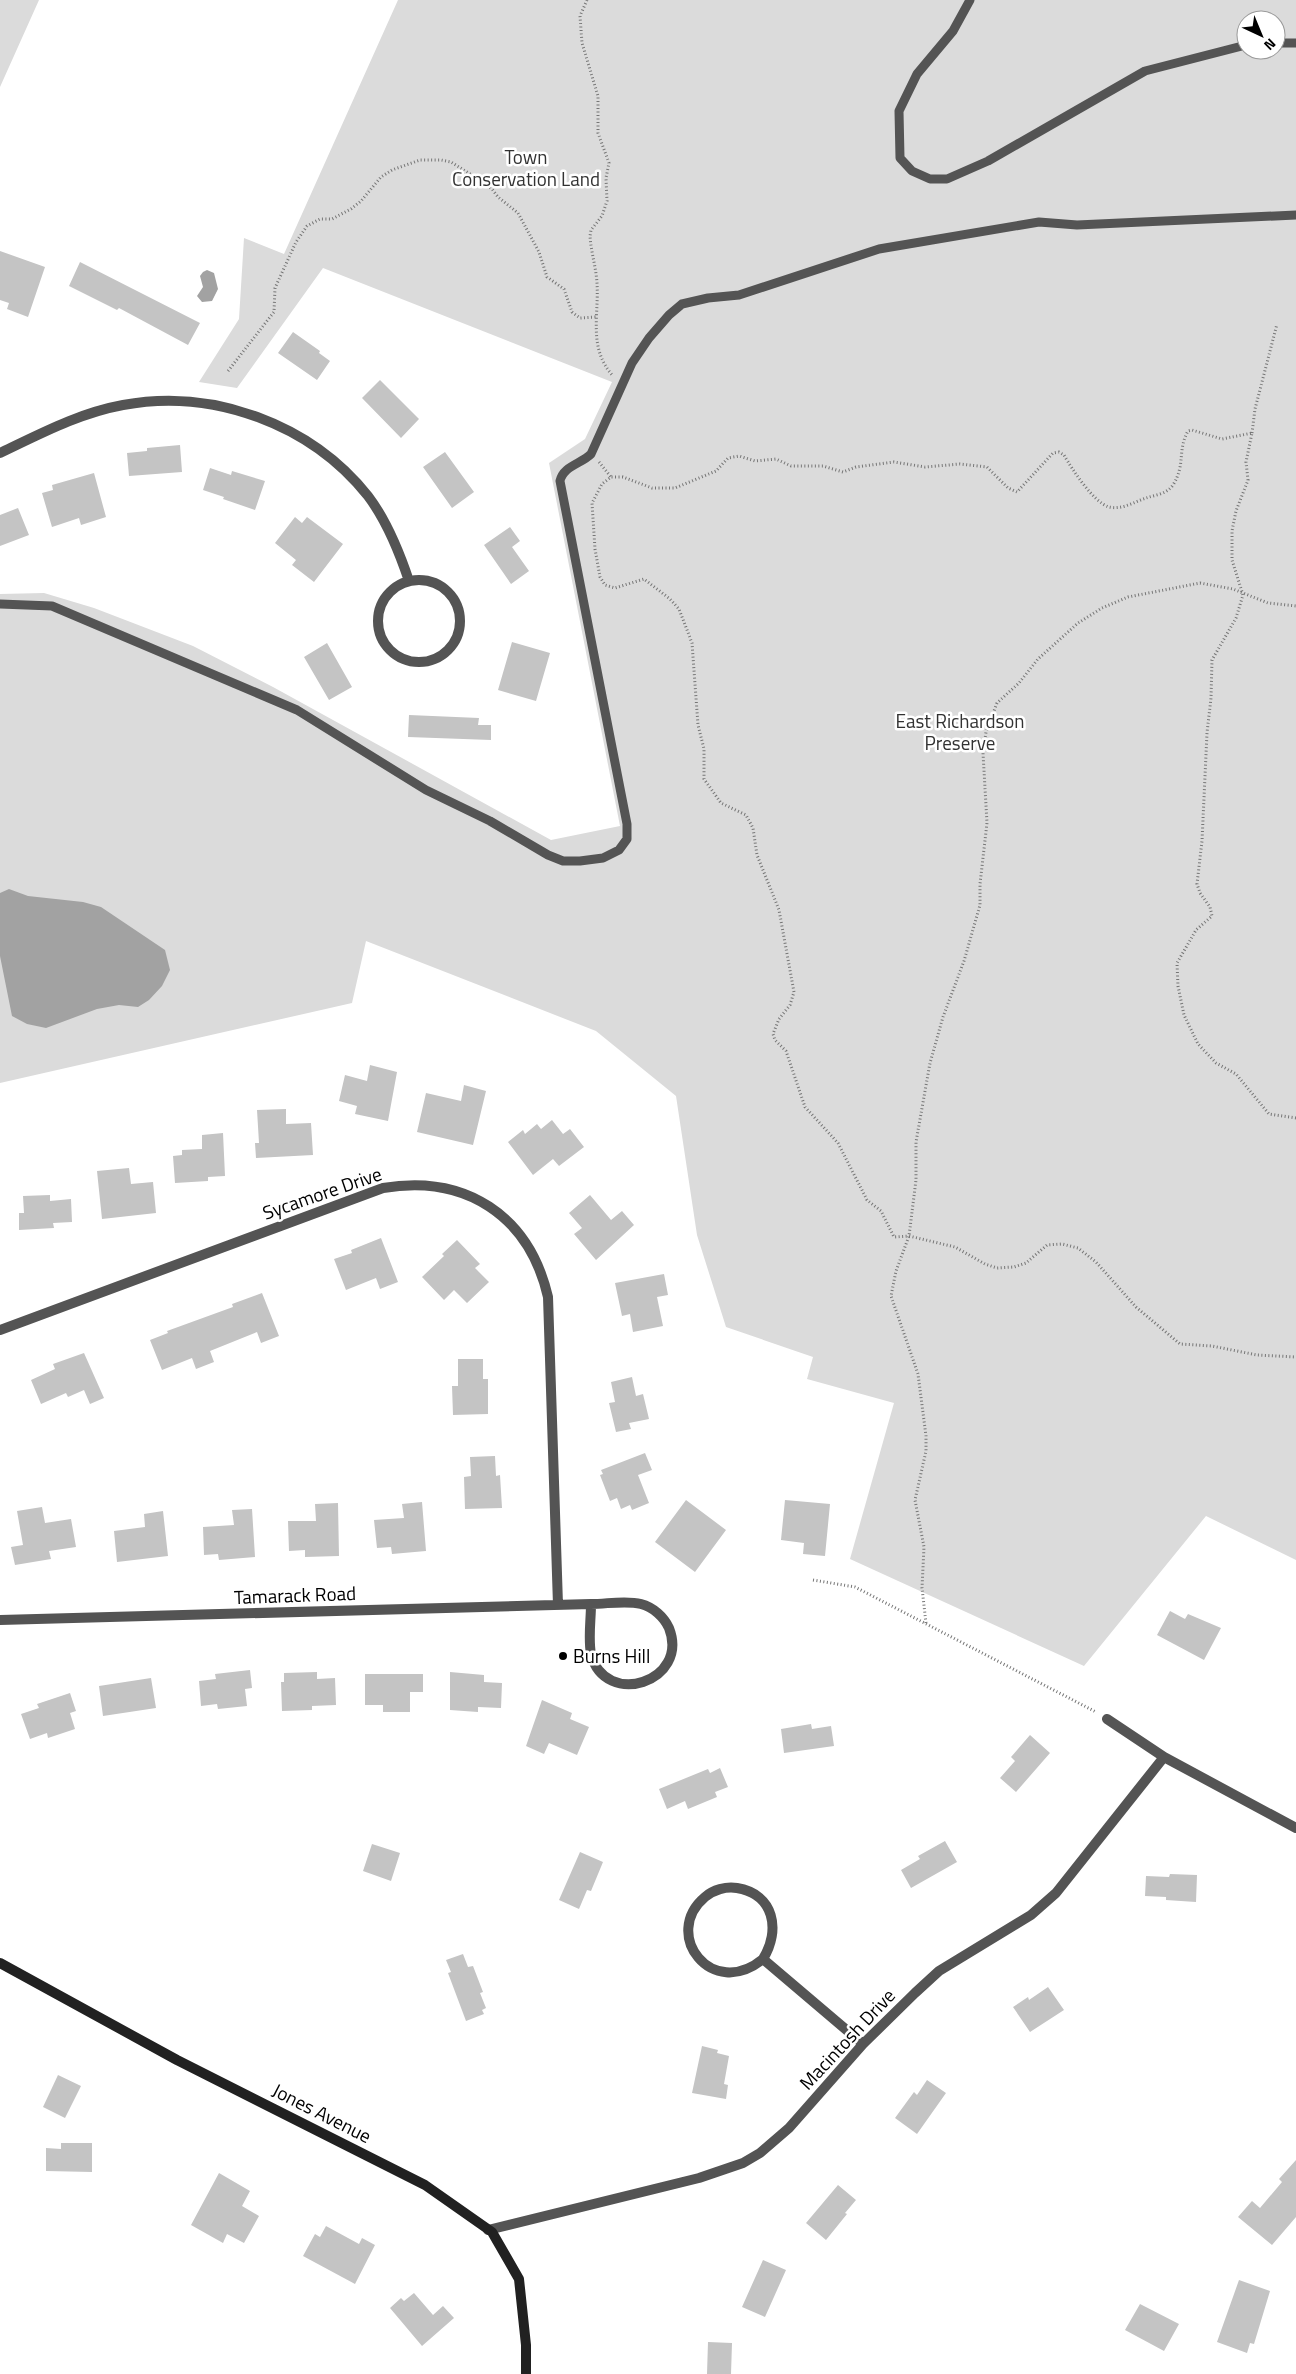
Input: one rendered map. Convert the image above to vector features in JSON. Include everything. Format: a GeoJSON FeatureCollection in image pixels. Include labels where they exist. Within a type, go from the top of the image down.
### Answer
{"type":"FeatureCollection","features":[{"type":"Feature","properties":{"kind":"street"},"geometry":{"type":"LineString","coordinates":[[0,453],[73,419],[124,404],[179,401],[212,404],[249,414],[309,443],[326,454],[355,481],[368,496],[390,531],[409,581]]}},
{"type":"Feature","properties":{"kind":"street"},"geometry":{"type":"LineString","coordinates":[[427,580],[436,583],[450,594],[459,610],[458,636],[447,651],[432,661],[414,663],[397,657],[384,645],[378,629],[378,611],[382,603],[393,589],[409,581],[427,580]]}},
{"type":"Feature","properties":{"kind":"street","name":"Sycamore Drive"},"geometry":{"type":"LineString","coordinates":[[0,1330],[383,1188],[401,1185],[438,1186],[473,1197],[490,1206],[517,1230],[538,1261],[548,1296],[558,1605]]}},
{"type":"Feature","properties":{"kind":"street","name":"Tamarack Road"},"geometry":{"type":"LineString","coordinates":[[0,1620],[591,1604],[641,1604],[657,1612],[663,1618],[670,1633],[672,1650],[660,1673],[637,1684],[620,1683],[605,1675],[599,1669],[592,1654],[591,1604]]}},
{"type":"Feature","properties":{"kind":"street"},"geometry":{"type":"LineString","coordinates":[[1107,1719],[1164,1757],[1296,1828]]}},
{"type":"Feature","properties":{"kind":"street","name":"Macintosh Drive"},"geometry":{"type":"LineString","coordinates":[[488,2230],[700,2178],[742,2163],[775,2142],[863,2044],[939,1971],[1031,1915],[1056,1893],[1164,1757]]}},
{"type":"Feature","properties":{"kind":"street"},"geometry":{"type":"LineString","coordinates":[[722,1888],[742,1889],[760,1898],[768,1908],[773,1921],[774,1934],[770,1947],[763,1959],[752,1968],[737,1973],[722,1972],[709,1967],[700,1960],[690,1944],[688,1929],[691,1914],[699,1902],[709,1893],[722,1888]]}},
{"type":"Feature","properties":{"kind":"street"},"geometry":{"type":"LineString","coordinates":[[763,1959],[863,2044]]}},
{"type":"Feature","properties":{"kind":"street","name":"Jones Avenue"},"geometry":{"type":"LineString","coordinates":[[0,1963],[177,2060],[425,2185],[488,2230],[519,2279],[526,2345],[526,2374]]}},
{"type":"Feature","properties":{"kind":"lane"},"geometry":{"type":"LineString","coordinates":[[970,0],[953,31],[917,74],[899,111],[900,158],[912,171],[930,179],[947,179],[988,161],[1145,71],[1236,48]]}},
{"type":"Feature","properties":{"kind":"lane"},"geometry":{"type":"LineString","coordinates":[[0,604],[52,606],[296,710],[426,790],[490,821],[548,855],[563,861],[603,858],[619,850],[623,845],[627,839],[628,824],[560,481],[561,474],[570,467],[583,462],[591,454],[632,363],[649,338],[669,315],[682,304],[708,298],[739,295],[879,249],[1039,222],[1078,225],[1296,215]]}},
{"type":"Feature","properties":{"kind":"path"},"geometry":{"type":"LineString","coordinates":[[587,0],[580,16],[582,43],[598,96],[598,133],[608,163],[606,178],[607,201],[602,216],[591,230],[590,236],[597,282],[598,306],[596,317],[601,360],[622,386]]}},
{"type":"Feature","properties":{"kind":"path"},"geometry":{"type":"LineString","coordinates":[[228,370],[274,312],[275,288],[296,242],[307,226],[320,219],[332,218],[351,209],[361,201],[381,177],[392,170],[420,160],[451,162],[492,188],[498,197],[518,213],[539,252],[548,277],[568,294],[572,312],[580,318],[596,317]]}},
{"type":"Feature","properties":{"kind":"path"},"geometry":{"type":"LineString","coordinates":[[1277,324],[1255,409],[1246,462],[1248,480],[1236,511],[1231,538],[1232,560],[1243,595],[1236,618],[1212,660],[1202,841],[1197,884],[1200,893],[1210,907],[1212,916],[1196,930],[1177,963],[1178,986],[1184,1016],[1198,1044],[1216,1063],[1236,1074],[1269,1114],[1296,1118]]}},
{"type":"Feature","properties":{"kind":"path"},"geometry":{"type":"LineString","coordinates":[[1252,433],[1222,439],[1192,430],[1188,431],[1181,448],[1182,467],[1171,488],[1156,496],[1121,507],[1109,507],[1101,502],[1089,490],[1064,455],[1059,452],[1053,453],[1017,492],[1008,488],[992,470],[975,465],[925,467],[894,462],[856,467],[843,472],[823,466],[791,466],[776,459],[755,461],[739,456],[728,458],[716,471],[675,488],[663,490],[623,477],[610,478],[602,484],[592,503],[594,549],[600,577],[605,585],[615,588],[644,580],[670,599],[680,609],[692,643],[698,726],[704,749],[704,779],[721,804],[746,814],[753,828],[757,855],[782,923],[794,992],[790,1005],[779,1019],[773,1034],[775,1040],[786,1051],[805,1107],[838,1143],[867,1200],[881,1211],[894,1236],[909,1236],[955,1247],[996,1268],[1014,1267],[1026,1263],[1047,1245],[1062,1244],[1078,1248],[1096,1262],[1136,1307],[1180,1344],[1212,1346],[1256,1355],[1296,1357]]}},
{"type":"Feature","properties":{"kind":"path"},"geometry":{"type":"LineString","coordinates":[[591,454],[602,464],[610,478]]}},
{"type":"Feature","properties":{"kind":"path"},"geometry":{"type":"LineString","coordinates":[[926,1623],[922,1588],[924,1547],[916,1500],[926,1451],[926,1436],[918,1374],[891,1296],[896,1271],[909,1236],[916,1180],[916,1142],[926,1081],[942,1017],[964,961],[980,905],[980,884],[987,823],[983,753],[986,732],[998,703],[1054,644],[1078,623],[1102,608],[1128,597],[1200,583],[1233,589],[1243,595],[1268,604],[1296,606]]}},
{"type":"Feature","properties":{"kind":"path"},"geometry":{"type":"LineString","coordinates":[[813,1580],[855,1587],[1082,1702],[1107,1719]]}},
{"type":"Feature","properties":{"kind":"green space"},"geometry":{"type":"Polygon","coordinates":[[[0,0],[39,0],[0,87],[0,0]]]}},
{"type":"Feature","properties":{"kind":"green space"},"geometry":{"type":"Polygon","coordinates":[[[398,0],[1296,0],[1296,1560],[1206,1516],[1084,1666],[850,1559],[894,1403],[807,1379],[813,1357],[726,1327],[697,1235],[676,1096],[596,1031],[366,941],[352,1003],[0,1083],[0,594],[44,593],[94,608],[193,646],[273,687],[551,840],[620,826],[549,463],[585,439],[612,382],[323,268],[237,388],[199,382],[239,319],[244,238],[284,254],[398,0]]]}},
{"type":"Feature","properties":{"kind":"shaded area"},"geometry":{"type":"Polygon","coordinates":[[[207,270],[214,273],[218,289],[212,301],[202,302],[197,296],[203,287],[200,276],[207,270]]]}},
{"type":"Feature","properties":{"kind":"shaded area"},"geometry":{"type":"Polygon","coordinates":[[[9,889],[28,896],[83,902],[101,907],[165,950],[170,970],[162,986],[149,1000],[138,1007],[119,1005],[97,1009],[46,1028],[27,1024],[12,1016],[0,956],[0,893],[9,889]]]}},
{"type":"Feature","properties":{"kind":"building"},"geometry":{"type":"Polygon","coordinates":[[[0,251],[45,267],[28,317],[7,309],[9,303],[0,300],[0,251]]]}},
{"type":"Feature","properties":{"kind":"building"},"geometry":{"type":"Polygon","coordinates":[[[80,262],[200,323],[188,345],[119,308],[117,310],[69,286],[80,262]]]}},
{"type":"Feature","properties":{"kind":"building"},"geometry":{"type":"Polygon","coordinates":[[[293,332],[320,351],[319,353],[330,361],[317,380],[278,353],[293,332]]]}},
{"type":"Feature","properties":{"kind":"building"},"geometry":{"type":"Polygon","coordinates":[[[380,380],[419,419],[401,438],[362,398],[380,380]]]}},
{"type":"Feature","properties":{"kind":"building"},"geometry":{"type":"Polygon","coordinates":[[[180,445],[182,472],[129,476],[127,453],[147,451],[147,448],[180,445]]]}},
{"type":"Feature","properties":{"kind":"building"},"geometry":{"type":"Polygon","coordinates":[[[445,452],[474,492],[452,508],[423,467],[445,452]]]}},
{"type":"Feature","properties":{"kind":"building"},"geometry":{"type":"Polygon","coordinates":[[[210,468],[231,475],[232,471],[265,481],[255,510],[203,490],[210,468]]]}},
{"type":"Feature","properties":{"kind":"building"},"geometry":{"type":"Polygon","coordinates":[[[94,473],[106,517],[81,525],[79,518],[52,527],[42,493],[53,490],[52,485],[94,473]]]}},
{"type":"Feature","properties":{"kind":"building"},"geometry":{"type":"Polygon","coordinates":[[[18,508],[29,535],[0,546],[0,515],[18,508]]]}},
{"type":"Feature","properties":{"kind":"building"},"geometry":{"type":"Polygon","coordinates":[[[295,517],[302,523],[307,517],[343,544],[314,582],[292,565],[296,560],[275,543],[295,517]]]}},
{"type":"Feature","properties":{"kind":"building"},"geometry":{"type":"Polygon","coordinates":[[[510,527],[520,541],[512,547],[529,571],[511,584],[484,545],[510,527]]]}},
{"type":"Feature","properties":{"kind":"building"},"geometry":{"type":"Polygon","coordinates":[[[512,642],[550,653],[536,701],[498,690],[512,642]]]}},
{"type":"Feature","properties":{"kind":"building"},"geometry":{"type":"Polygon","coordinates":[[[327,643],[352,687],[329,700],[304,657],[327,643]]]}},
{"type":"Feature","properties":{"kind":"building"},"geometry":{"type":"Polygon","coordinates":[[[409,715],[479,718],[478,725],[491,725],[491,740],[408,737],[409,715]]]}},
{"type":"Feature","properties":{"kind":"building"},"geometry":{"type":"Polygon","coordinates":[[[370,1065],[397,1072],[388,1121],[355,1114],[357,1106],[339,1101],[345,1075],[367,1081],[370,1065]]]}},
{"type":"Feature","properties":{"kind":"building"},"geometry":{"type":"Polygon","coordinates":[[[464,1085],[486,1091],[473,1145],[417,1132],[426,1093],[461,1101],[464,1085]]]}},
{"type":"Feature","properties":{"kind":"building"},"geometry":{"type":"Polygon","coordinates":[[[286,1109],[286,1124],[311,1123],[313,1155],[256,1158],[255,1143],[259,1143],[257,1110],[286,1109]]]}},
{"type":"Feature","properties":{"kind":"building"},"geometry":{"type":"Polygon","coordinates":[[[552,1120],[563,1134],[570,1129],[584,1147],[559,1166],[553,1159],[533,1175],[508,1142],[523,1130],[525,1134],[537,1124],[541,1129],[552,1120]]]}},
{"type":"Feature","properties":{"kind":"building"},"geometry":{"type":"Polygon","coordinates":[[[223,1133],[225,1176],[208,1177],[208,1181],[175,1183],[173,1156],[182,1155],[182,1150],[202,1149],[202,1135],[223,1133]]]}},
{"type":"Feature","properties":{"kind":"building"},"geometry":{"type":"Polygon","coordinates":[[[129,1168],[131,1184],[153,1182],[156,1213],[102,1219],[97,1171],[129,1168]]]}},
{"type":"Feature","properties":{"kind":"building"},"geometry":{"type":"Polygon","coordinates":[[[50,1195],[50,1201],[71,1199],[72,1222],[53,1223],[54,1228],[19,1230],[19,1213],[24,1213],[23,1196],[50,1195]]]}},
{"type":"Feature","properties":{"kind":"building"},"geometry":{"type":"Polygon","coordinates":[[[590,1195],[611,1220],[622,1211],[634,1225],[596,1260],[574,1234],[582,1228],[569,1213],[590,1195]]]}},
{"type":"Feature","properties":{"kind":"building"},"geometry":{"type":"Polygon","coordinates":[[[381,1238],[398,1282],[380,1289],[376,1278],[346,1290],[334,1259],[352,1253],[351,1250],[381,1238]]]}},
{"type":"Feature","properties":{"kind":"building"},"geometry":{"type":"Polygon","coordinates":[[[457,1240],[480,1264],[475,1268],[489,1282],[467,1303],[454,1290],[444,1300],[422,1277],[444,1256],[442,1254],[457,1240]]]}},
{"type":"Feature","properties":{"kind":"building"},"geometry":{"type":"Polygon","coordinates":[[[664,1274],[668,1295],[657,1297],[663,1326],[633,1332],[630,1314],[622,1316],[615,1283],[664,1274]]]}},
{"type":"Feature","properties":{"kind":"building"},"geometry":{"type":"Polygon","coordinates":[[[262,1293],[279,1336],[261,1343],[257,1332],[210,1351],[214,1362],[196,1369],[192,1358],[162,1370],[150,1340],[168,1333],[167,1331],[233,1307],[232,1304],[262,1293]]]}},
{"type":"Feature","properties":{"kind":"building"},"geometry":{"type":"Polygon","coordinates":[[[84,1353],[104,1398],[90,1404],[84,1390],[68,1397],[66,1393],[41,1404],[31,1380],[55,1369],[53,1364],[84,1353]]]}},
{"type":"Feature","properties":{"kind":"building"},"geometry":{"type":"Polygon","coordinates":[[[458,1359],[483,1359],[483,1379],[488,1379],[488,1414],[453,1415],[452,1386],[458,1386],[458,1359]]]}},
{"type":"Feature","properties":{"kind":"building"},"geometry":{"type":"Polygon","coordinates":[[[632,1377],[636,1396],[643,1394],[649,1419],[629,1423],[631,1429],[616,1432],[609,1403],[615,1402],[611,1382],[632,1377]]]}},
{"type":"Feature","properties":{"kind":"building"},"geometry":{"type":"Polygon","coordinates":[[[645,1453],[652,1470],[638,1475],[649,1503],[632,1510],[630,1505],[621,1509],[617,1498],[610,1501],[600,1475],[603,1474],[601,1470],[645,1453]]]}},
{"type":"Feature","properties":{"kind":"building"},"geometry":{"type":"Polygon","coordinates":[[[495,1456],[496,1476],[500,1475],[502,1508],[465,1509],[464,1477],[471,1476],[470,1457],[495,1456]]]}},
{"type":"Feature","properties":{"kind":"building"},"geometry":{"type":"Polygon","coordinates":[[[686,1500],[726,1530],[695,1572],[655,1542],[686,1500]]]}},
{"type":"Feature","properties":{"kind":"building"},"geometry":{"type":"Polygon","coordinates":[[[785,1500],[830,1504],[825,1556],[803,1554],[804,1543],[781,1540],[785,1500]]]}},
{"type":"Feature","properties":{"kind":"building"},"geometry":{"type":"Polygon","coordinates":[[[422,1502],[426,1551],[392,1554],[391,1547],[377,1548],[374,1520],[404,1518],[402,1504],[422,1502]]]}},
{"type":"Feature","properties":{"kind":"building"},"geometry":{"type":"Polygon","coordinates":[[[338,1503],[339,1556],[305,1557],[305,1550],[289,1551],[288,1521],[316,1521],[315,1504],[338,1503]]]}},
{"type":"Feature","properties":{"kind":"building"},"geometry":{"type":"Polygon","coordinates":[[[42,1507],[45,1523],[71,1519],[76,1547],[49,1551],[51,1559],[15,1565],[11,1547],[23,1545],[17,1511],[42,1507]]]}},
{"type":"Feature","properties":{"kind":"building"},"geometry":{"type":"Polygon","coordinates":[[[252,1509],[255,1557],[219,1560],[218,1554],[204,1555],[203,1527],[234,1525],[232,1510],[252,1509]]]}},
{"type":"Feature","properties":{"kind":"building"},"geometry":{"type":"Polygon","coordinates":[[[163,1511],[168,1556],[117,1562],[114,1531],[145,1527],[144,1514],[163,1511]]]}},
{"type":"Feature","properties":{"kind":"building"},"geometry":{"type":"Polygon","coordinates":[[[1170,1611],[1185,1619],[1188,1614],[1221,1628],[1204,1660],[1157,1635],[1170,1611]]]}},
{"type":"Feature","properties":{"kind":"building"},"geometry":{"type":"Polygon","coordinates":[[[250,1670],[252,1688],[245,1689],[247,1706],[218,1709],[217,1704],[201,1706],[199,1681],[216,1679],[215,1674],[250,1670]]]}},
{"type":"Feature","properties":{"kind":"building"},"geometry":{"type":"Polygon","coordinates":[[[317,1672],[317,1679],[335,1678],[336,1705],[312,1706],[312,1710],[282,1711],[281,1682],[284,1682],[284,1673],[317,1672]]]}},
{"type":"Feature","properties":{"kind":"building"},"geometry":{"type":"Polygon","coordinates":[[[450,1672],[484,1675],[484,1682],[502,1683],[501,1708],[478,1707],[478,1712],[450,1710],[450,1672]]]}},
{"type":"Feature","properties":{"kind":"building"},"geometry":{"type":"Polygon","coordinates":[[[365,1674],[423,1674],[423,1692],[410,1692],[410,1712],[383,1712],[383,1705],[365,1705],[365,1674]]]}},
{"type":"Feature","properties":{"kind":"building"},"geometry":{"type":"Polygon","coordinates":[[[151,1678],[156,1708],[103,1716],[99,1686],[151,1678]]]}},
{"type":"Feature","properties":{"kind":"building"},"geometry":{"type":"Polygon","coordinates":[[[70,1693],[76,1711],[70,1713],[75,1729],[48,1738],[47,1733],[30,1739],[21,1714],[39,1708],[37,1704],[70,1693]]]}},
{"type":"Feature","properties":{"kind":"building"},"geometry":{"type":"Polygon","coordinates":[[[542,1700],[572,1713],[570,1719],[589,1727],[577,1755],[549,1743],[544,1754],[526,1746],[542,1700]]]}},
{"type":"Feature","properties":{"kind":"building"},"geometry":{"type":"Polygon","coordinates":[[[811,1724],[812,1729],[831,1726],[834,1746],[784,1753],[781,1729],[811,1724]]]}},
{"type":"Feature","properties":{"kind":"building"},"geometry":{"type":"Polygon","coordinates":[[[1030,1735],[1050,1753],[1016,1792],[1000,1778],[1015,1761],[1011,1757],[1030,1735]]]}},
{"type":"Feature","properties":{"kind":"building"},"geometry":{"type":"Polygon","coordinates":[[[720,1768],[728,1787],[715,1792],[717,1797],[688,1809],[685,1801],[667,1809],[659,1789],[708,1769],[710,1773],[720,1768]]]}},
{"type":"Feature","properties":{"kind":"building"},"geometry":{"type":"Polygon","coordinates":[[[945,1841],[957,1862],[911,1888],[901,1870],[920,1859],[918,1856],[945,1841]]]}},
{"type":"Feature","properties":{"kind":"building"},"geometry":{"type":"Polygon","coordinates":[[[372,1844],[400,1853],[391,1881],[363,1871],[372,1844]]]}},
{"type":"Feature","properties":{"kind":"building"},"geometry":{"type":"Polygon","coordinates":[[[580,1852],[603,1862],[591,1891],[587,1890],[579,1909],[559,1900],[580,1852]]]}},
{"type":"Feature","properties":{"kind":"building"},"geometry":{"type":"Polygon","coordinates":[[[1170,1874],[1197,1875],[1196,1902],[1166,1900],[1166,1897],[1145,1896],[1146,1876],[1169,1877],[1170,1874]]]}},
{"type":"Feature","properties":{"kind":"building"},"geometry":{"type":"Polygon","coordinates":[[[463,1954],[468,1967],[473,1966],[483,1992],[480,1993],[486,2008],[482,2010],[484,2014],[466,2021],[448,1973],[451,1972],[446,1960],[463,1954]]]}},
{"type":"Feature","properties":{"kind":"building"},"geometry":{"type":"Polygon","coordinates":[[[1048,1987],[1064,2010],[1030,2032],[1013,2007],[1028,1997],[1029,2000],[1048,1987]]]}},
{"type":"Feature","properties":{"kind":"building"},"geometry":{"type":"Polygon","coordinates":[[[702,2046],[718,2050],[717,2053],[729,2056],[724,2084],[728,2085],[726,2099],[692,2093],[702,2046]]]}},
{"type":"Feature","properties":{"kind":"building"},"geometry":{"type":"Polygon","coordinates":[[[58,2075],[81,2086],[65,2118],[43,2107],[58,2075]]]}},
{"type":"Feature","properties":{"kind":"building"},"geometry":{"type":"Polygon","coordinates":[[[927,2080],[946,2093],[917,2134],[895,2118],[914,2092],[917,2095],[927,2080]]]}},
{"type":"Feature","properties":{"kind":"building"},"geometry":{"type":"Polygon","coordinates":[[[61,2143],[92,2143],[92,2172],[46,2171],[46,2148],[61,2149],[61,2143]]]}},
{"type":"Feature","properties":{"kind":"building"},"geometry":{"type":"Polygon","coordinates":[[[1296,2160],[1296,2217],[1272,2245],[1238,2217],[1252,2201],[1260,2208],[1282,2182],[1279,2179],[1296,2160]]]}},
{"type":"Feature","properties":{"kind":"building"},"geometry":{"type":"Polygon","coordinates":[[[219,2173],[250,2191],[242,2206],[259,2216],[244,2243],[227,2234],[223,2243],[191,2225],[219,2173]]]}},
{"type":"Feature","properties":{"kind":"building"},"geometry":{"type":"Polygon","coordinates":[[[838,2185],[856,2200],[826,2240],[806,2223],[838,2185]]]}},
{"type":"Feature","properties":{"kind":"building"},"geometry":{"type":"Polygon","coordinates":[[[326,2226],[359,2244],[362,2238],[375,2245],[355,2284],[303,2256],[315,2234],[320,2237],[326,2226]]]}},
{"type":"Feature","properties":{"kind":"building"},"geometry":{"type":"Polygon","coordinates":[[[763,2260],[786,2270],[765,2317],[742,2307],[763,2260]]]}},
{"type":"Feature","properties":{"kind":"building"},"geometry":{"type":"Polygon","coordinates":[[[1239,2280],[1270,2291],[1254,2344],[1250,2343],[1247,2353],[1217,2342],[1239,2280]]]}},
{"type":"Feature","properties":{"kind":"building"},"geometry":{"type":"Polygon","coordinates":[[[414,2293],[433,2315],[443,2306],[454,2318],[422,2346],[390,2308],[401,2298],[404,2301],[414,2293]]]}},
{"type":"Feature","properties":{"kind":"building"},"geometry":{"type":"Polygon","coordinates":[[[1140,2304],[1179,2324],[1164,2351],[1125,2330],[1140,2304]]]}},
{"type":"Feature","properties":{"kind":"building"},"geometry":{"type":"Polygon","coordinates":[[[708,2342],[732,2343],[731,2374],[707,2374],[708,2342]]]}},
{"type":"Feature","properties":{"kind":"place","name":"Burns Hill"},"geometry":{"type":"Point","coordinates":[563,1656]}},
{"type":"Feature","properties":{"kind":"park label","name":"Town Conservation Land"},"geometry":{"type":"Point","coordinates":[526,168]}},
{"type":"Feature","properties":{"kind":"park label","name":"East Richardson Preserve"},"geometry":{"type":"Point","coordinates":[960,732]}}]}
